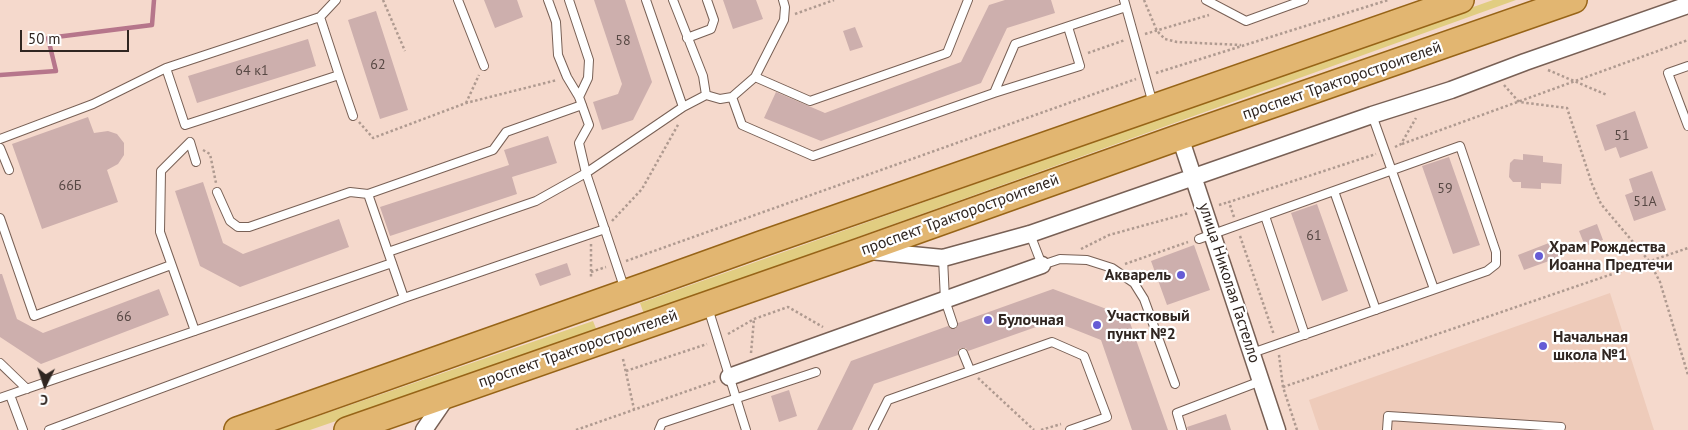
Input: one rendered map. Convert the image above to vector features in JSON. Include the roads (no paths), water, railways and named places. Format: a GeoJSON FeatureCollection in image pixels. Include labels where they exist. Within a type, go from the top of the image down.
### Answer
{"type":"FeatureCollection","features":[{"type":"Feature","properties":{"kind":"main road"},"geometry":{"type":"LineString","coordinates":[[237,430],[761,244],[1461,0]]}},
{"type":"Feature","properties":{"kind":"main road","name":"проспект Тракторостроителей"},"geometry":{"type":"LineString","coordinates":[[346,430],[1574,0]]}},
{"type":"Feature","properties":{"kind":"main road"},"geometry":{"type":"LineString","coordinates":[[626,292],[639,328]]}},
{"type":"Feature","properties":{"kind":"street"},"geometry":{"type":"LineString","coordinates":[[860,251],[943,258],[1030,234],[1193,176],[1427,96],[1451,90],[1688,5]]}},
{"type":"Feature","properties":{"kind":"street","name":"улица Николая Гастелло"},"geometry":{"type":"LineString","coordinates":[[1180,137],[1193,176],[1206,236],[1252,353],[1277,430]]}},
{"type":"Feature","properties":{"kind":"street"},"geometry":{"type":"LineString","coordinates":[[729,376],[1042,265]]}},
{"type":"Feature","properties":{"kind":"street"},"geometry":{"type":"LineString","coordinates":[[424,430],[449,394]]}},
{"type":"Feature","properties":{"kind":"lane"},"geometry":{"type":"LineString","coordinates":[[0,139],[93,104],[166,68],[320,17],[336,0]]}},
{"type":"Feature","properties":{"kind":"lane"},"geometry":{"type":"LineString","coordinates":[[458,0],[484,66]]}},
{"type":"Feature","properties":{"kind":"lane"},"geometry":{"type":"LineString","coordinates":[[548,0],[556,22],[558,55],[566,78],[581,101],[589,125],[579,143],[586,173],[626,292]]}},
{"type":"Feature","properties":{"kind":"lane"},"geometry":{"type":"LineString","coordinates":[[569,0],[589,60],[588,78],[581,101]]}},
{"type":"Feature","properties":{"kind":"lane"},"geometry":{"type":"LineString","coordinates":[[646,0],[683,107]]}},
{"type":"Feature","properties":{"kind":"lane"},"geometry":{"type":"LineString","coordinates":[[673,0],[703,76],[706,96]]}},
{"type":"Feature","properties":{"kind":"lane"},"geometry":{"type":"LineString","coordinates":[[687,38],[711,29],[714,20],[707,0]]}},
{"type":"Feature","properties":{"kind":"lane"},"geometry":{"type":"LineString","coordinates":[[388,252],[536,201],[586,173],[683,107],[706,96],[720,99],[732,97],[755,77],[784,20],[783,0]]}},
{"type":"Feature","properties":{"kind":"lane"},"geometry":{"type":"LineString","coordinates":[[755,77],[810,101],[947,53],[968,0]]}},
{"type":"Feature","properties":{"kind":"lane"},"geometry":{"type":"LineString","coordinates":[[1206,0],[1246,21],[1304,0]]}},
{"type":"Feature","properties":{"kind":"lane"},"geometry":{"type":"LineString","coordinates":[[994,93],[1015,44],[1068,27],[1125,4],[1154,107]]}},
{"type":"Feature","properties":{"kind":"lane"},"geometry":{"type":"LineString","coordinates":[[320,17],[353,116]]}},
{"type":"Feature","properties":{"kind":"lane"},"geometry":{"type":"LineString","coordinates":[[732,97],[742,125],[813,156],[994,93],[1080,66],[1068,27]]}},
{"type":"Feature","properties":{"kind":"lane"},"geometry":{"type":"LineString","coordinates":[[1688,66],[1668,74],[1688,126]]}},
{"type":"Feature","properties":{"kind":"lane"},"geometry":{"type":"LineString","coordinates":[[166,68],[185,126],[340,75]]}},
{"type":"Feature","properties":{"kind":"lane"},"geometry":{"type":"LineString","coordinates":[[217,192],[230,221],[238,227],[249,227],[350,192],[368,194],[493,150],[506,132],[581,101]]}},
{"type":"Feature","properties":{"kind":"lane"},"geometry":{"type":"LineString","coordinates":[[1372,115],[1434,289]]}},
{"type":"Feature","properties":{"kind":"lane"},"geometry":{"type":"LineString","coordinates":[[195,331],[160,232],[162,172],[190,142],[196,162]]}},
{"type":"Feature","properties":{"kind":"lane"},"geometry":{"type":"LineString","coordinates":[[1206,236],[1460,146],[1496,252],[1496,264],[1487,272],[1252,353]]}},
{"type":"Feature","properties":{"kind":"lane"},"geometry":{"type":"LineString","coordinates":[[0,148],[8,170]]}},
{"type":"Feature","properties":{"kind":"lane"},"geometry":{"type":"LineString","coordinates":[[1334,191],[1376,310]]}},
{"type":"Feature","properties":{"kind":"lane"},"geometry":{"type":"LineString","coordinates":[[368,194],[404,298]]}},
{"type":"Feature","properties":{"kind":"lane"},"geometry":{"type":"LineString","coordinates":[[1265,216],[1305,335]]}},
{"type":"Feature","properties":{"kind":"lane"},"geometry":{"type":"LineString","coordinates":[[0,218],[34,316],[171,265]]}},
{"type":"Feature","properties":{"kind":"lane"},"geometry":{"type":"LineString","coordinates":[[49,430],[404,298],[605,229]]}},
{"type":"Feature","properties":{"kind":"lane"},"geometry":{"type":"LineString","coordinates":[[1030,234],[1042,265],[1060,259],[1087,260],[1112,268],[1134,284],[1144,299],[1175,384]]}},
{"type":"Feature","properties":{"kind":"lane"},"geometry":{"type":"LineString","coordinates":[[943,258],[945,300],[953,324]]}},
{"type":"Feature","properties":{"kind":"lane"},"geometry":{"type":"LineString","coordinates":[[0,398],[392,263]]}},
{"type":"Feature","properties":{"kind":"lane"},"geometry":{"type":"LineString","coordinates":[[706,304],[746,430]]}},
{"type":"Feature","properties":{"kind":"lane"},"geometry":{"type":"LineString","coordinates":[[873,430],[888,400],[1052,342],[1084,356],[1107,417],[1071,430]]}},
{"type":"Feature","properties":{"kind":"lane"},"geometry":{"type":"LineString","coordinates":[[963,352],[970,370]]}},
{"type":"Feature","properties":{"kind":"lane"},"geometry":{"type":"LineString","coordinates":[[0,363],[26,389]]}},
{"type":"Feature","properties":{"kind":"lane"},"geometry":{"type":"LineString","coordinates":[[659,430],[662,423],[816,372]]}},
{"type":"Feature","properties":{"kind":"lane"},"geometry":{"type":"LineString","coordinates":[[1182,430],[1177,413],[1261,381]]}},
{"type":"Feature","properties":{"kind":"lane"},"geometry":{"type":"LineString","coordinates":[[10,394],[23,430]]}},
{"type":"Feature","properties":{"kind":"lane"},"geometry":{"type":"LineString","coordinates":[[1387,430],[1388,416],[1561,427],[1560,430]]}},
{"type":"Feature","properties":{"kind":"waterway"},"geometry":{"type":"LineString","coordinates":[[0,75],[56,71],[48,38],[152,25],[154,0]]}},
{"type":"Feature","properties":{"kind":"place","name":"Храм Рождества Иоанна Предтечи"},"geometry":{"type":"Point","coordinates":[1539,256]}},
{"type":"Feature","properties":{"kind":"place","name":"Акварель"},"geometry":{"type":"Point","coordinates":[1181,275]}},
{"type":"Feature","properties":{"kind":"place","name":"Булочная"},"geometry":{"type":"Point","coordinates":[988,320]}},
{"type":"Feature","properties":{"kind":"place","name":"Участковый пункт №2"},"geometry":{"type":"Point","coordinates":[1097,325]}},
{"type":"Feature","properties":{"kind":"place","name":"Начальная школа №1"},"geometry":{"type":"Point","coordinates":[1543,346]}}]}
